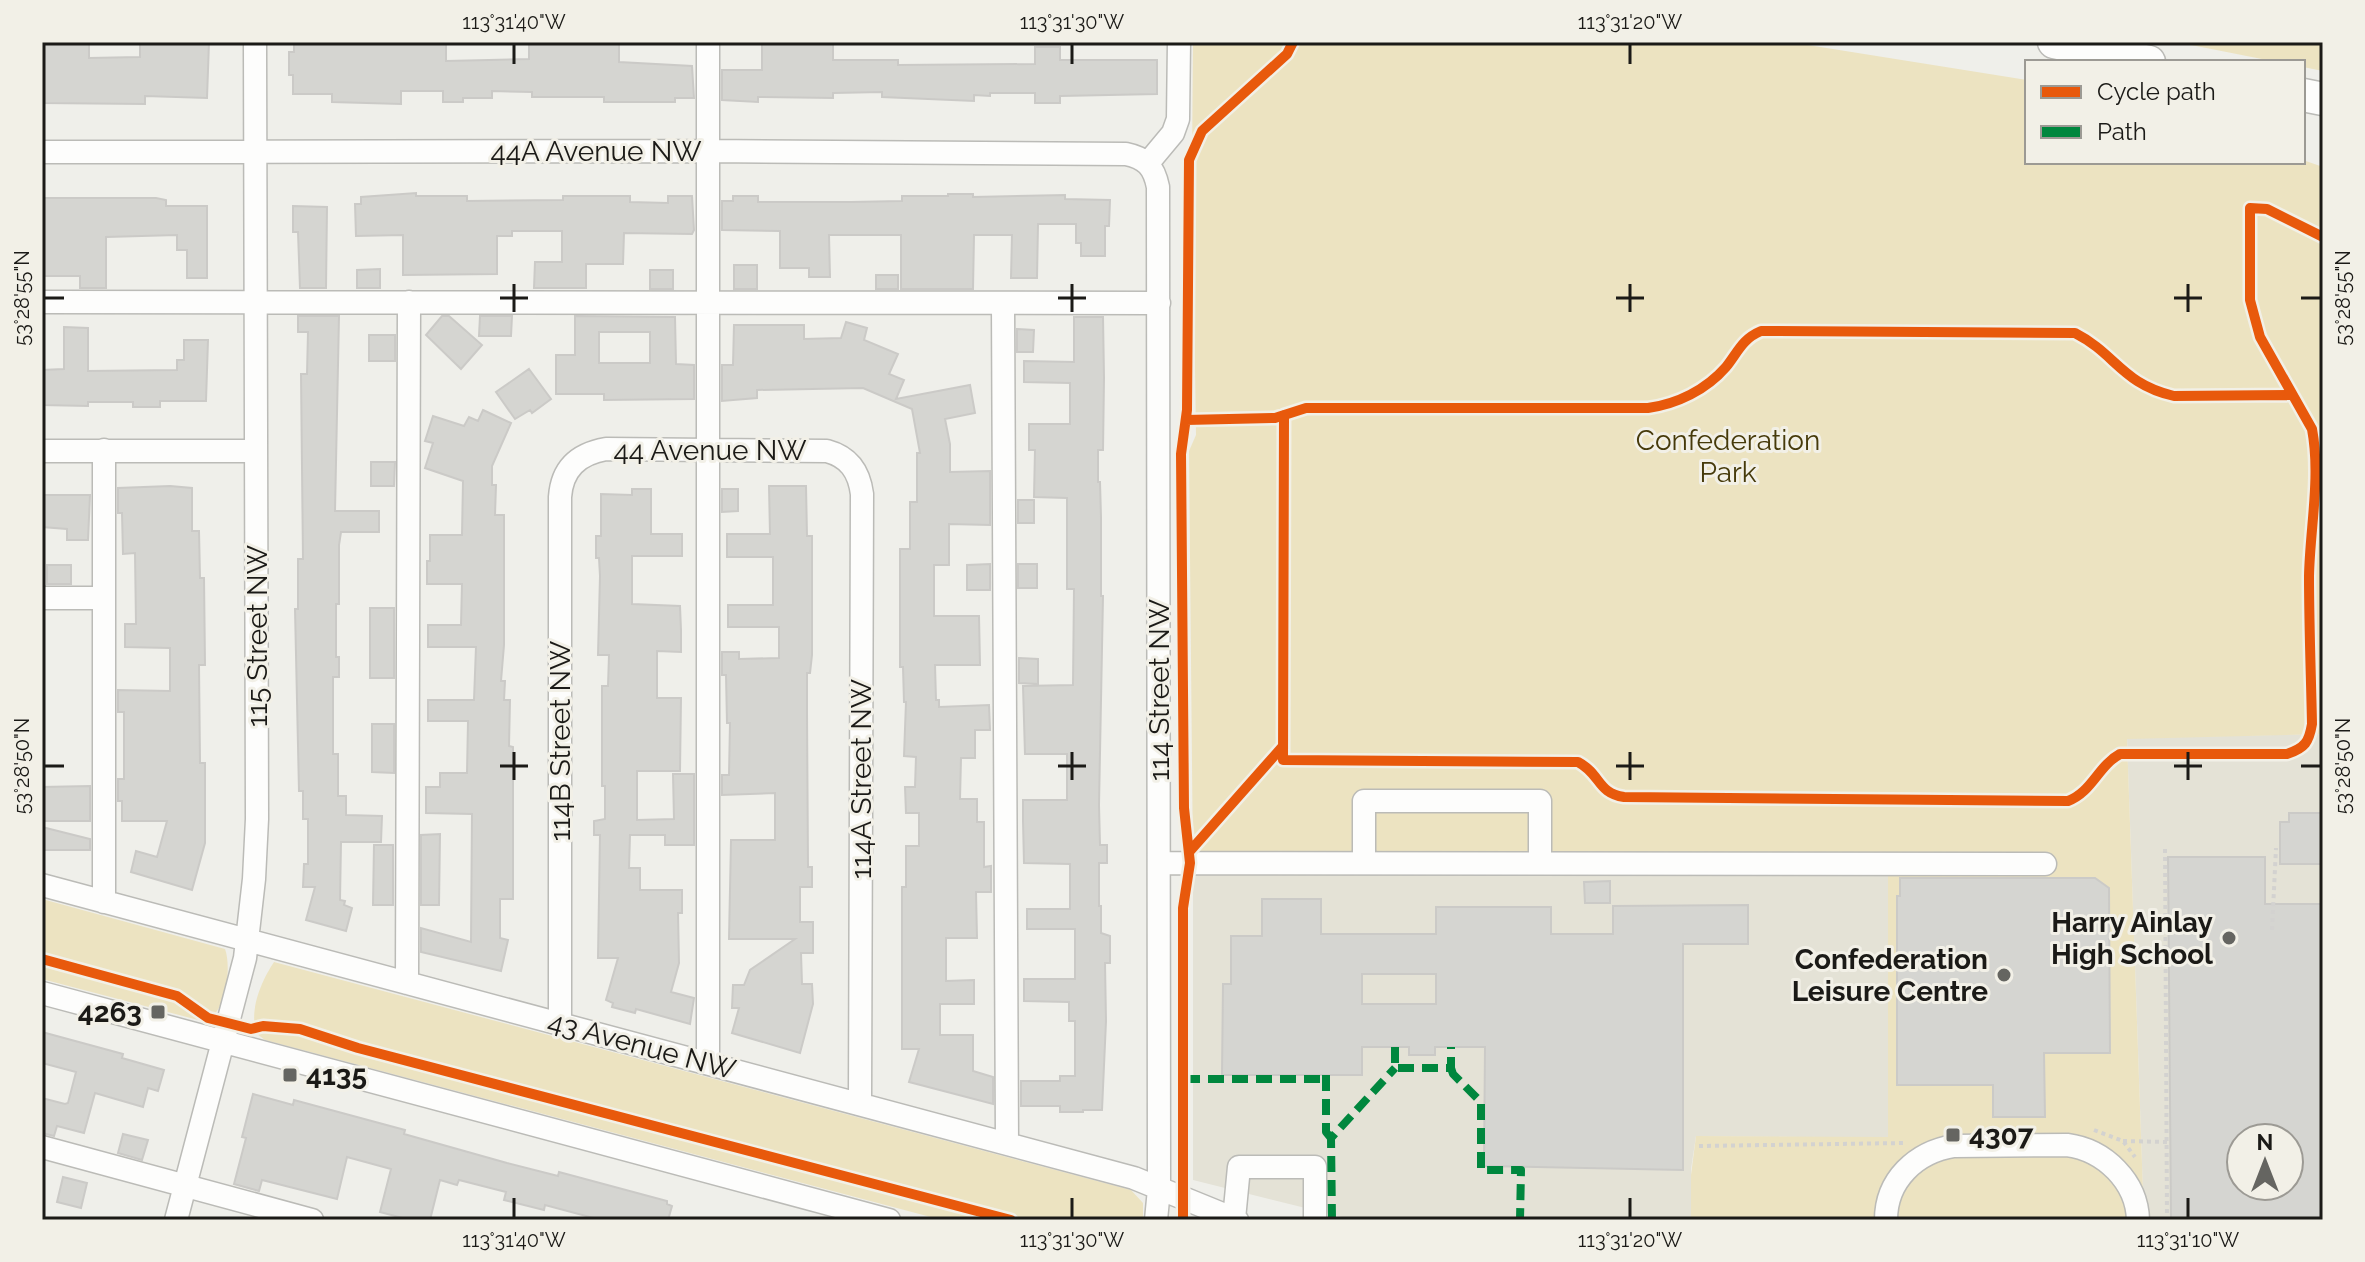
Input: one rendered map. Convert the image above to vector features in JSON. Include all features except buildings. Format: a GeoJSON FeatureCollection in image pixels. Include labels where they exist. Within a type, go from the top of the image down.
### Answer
{"type":"FeatureCollection","features":[{"type":"Feature","properties":{"kind":"highway"},"geometry":{"type":"LineString","coordinates":[[2054,42],[2140,60]]}},
{"type":"Feature","properties":{"kind":"street","name":"115 Street NW"},"geometry":{"type":"LineString","coordinates":[[176,1220],[248,941],[257,819],[255,42]]}},
{"type":"Feature","properties":{"kind":"street"},"geometry":{"type":"LineString","coordinates":[[708,42],[708,1063]]}},
{"type":"Feature","properties":{"kind":"street"},"geometry":{"type":"LineString","coordinates":[[1148,163],[1173,133],[1178,119],[1179,42]]}},
{"type":"Feature","properties":{"kind":"street","name":"44A Avenue NW"},"geometry":{"type":"LineString","coordinates":[[42,152],[1126,154],[1148,163]]}},
{"type":"Feature","properties":{"kind":"street","name":"114 Street NW"},"geometry":{"type":"LineString","coordinates":[[1148,163],[1156,173],[1158,187],[1159,303],[1159,1189],[1156,1220]]}},
{"type":"Feature","properties":{"kind":"street"},"geometry":{"type":"LineString","coordinates":[[42,302],[1159,303]]}},
{"type":"Feature","properties":{"kind":"street"},"geometry":{"type":"LineString","coordinates":[[407,983],[409,302]]}},
{"type":"Feature","properties":{"kind":"street"},"geometry":{"type":"LineString","coordinates":[[1003,304],[1007,1143]]}},
{"type":"Feature","properties":{"kind":"street","name":"44 Avenue NW"},"geometry":{"type":"LineString","coordinates":[[574,463],[589,453],[606,449],[817,449],[847,459]]}},
{"type":"Feature","properties":{"kind":"street"},"geometry":{"type":"LineString","coordinates":[[104,450],[104,902]]}},
{"type":"Feature","properties":{"kind":"street"},"geometry":{"type":"LineString","coordinates":[[42,451],[256,451]]}},
{"type":"Feature","properties":{"kind":"street","name":"114A Street NW"},"geometry":{"type":"LineString","coordinates":[[847,459],[858,477],[862,494],[860,1104]]}},
{"type":"Feature","properties":{"kind":"street","name":"114B Street NW"},"geometry":{"type":"LineString","coordinates":[[560,1023],[560,497],[564,477],[574,463]]}},
{"type":"Feature","properties":{"kind":"street"},"geometry":{"type":"LineString","coordinates":[[42,598],[104,598]]}},
{"type":"Feature","properties":{"kind":"street"},"geometry":{"type":"LineString","coordinates":[[1364,862],[1364,801],[1540,801],[1540,861]]}},
{"type":"Feature","properties":{"kind":"street"},"geometry":{"type":"LineString","coordinates":[[1159,863],[1540,861],[2045,864]]}},
{"type":"Feature","properties":{"kind":"street","name":"43 Avenue NW"},"geometry":{"type":"LineString","coordinates":[[42,885],[1134,1178],[1236,1220]]}},
{"type":"Feature","properties":{"kind":"street"},"geometry":{"type":"LineString","coordinates":[[42,993],[889,1220]]}},
{"type":"Feature","properties":{"kind":"street"},"geometry":{"type":"LineString","coordinates":[[1886,1220],[1886,1206],[1900,1176],[1937,1149],[1954,1146],[2067,1145],[2085,1147],[2114,1169],[2129,1185],[2135,1198],[2138,1220]]}},
{"type":"Feature","properties":{"kind":"street"},"geometry":{"type":"LineString","coordinates":[[42,1147],[312,1220]]}},
{"type":"Feature","properties":{"kind":"street"},"geometry":{"type":"LineString","coordinates":[[1236,1220],[1239,1167],[1315,1167],[1315,1220]]}},
{"type":"Feature","properties":{"kind":"path"},"geometry":{"type":"LineString","coordinates":[[2272,930],[2276,833]]}},
{"type":"Feature","properties":{"kind":"path"},"geometry":{"type":"LineString","coordinates":[[2165,835],[2167,1220]]}},
{"type":"Feature","properties":{"kind":"path"},"geometry":{"type":"LineString","coordinates":[[2123,1141],[2167,1142]]}},
{"type":"Feature","properties":{"kind":"shaded area","name":"Harry Ainlay High School"},"geometry":{"type":"Polygon","coordinates":[[[2323,734],[2323,1220],[2144,1220],[2127,738],[2323,734]]]}},
{"type":"Feature","properties":{"kind":"shaded area"},"geometry":{"type":"Polygon","coordinates":[[[1193,868],[1888,873],[1888,1138],[1696,1136],[1691,1169],[1691,1220],[1354,1220],[1193,1180],[1193,868]]]}},
{"type":"Feature","properties":{"kind":"green space","name":"Confederation Park"},"geometry":{"type":"Polygon","coordinates":[[[1193,42],[1789,42],[2025,80],[2025,164],[2305,164],[2305,161],[2323,167],[2323,734],[2127,739],[2144,1220],[1691,1220],[1691,1175],[1696,1136],[1888,1137],[1888,873],[1193,868],[1189,451],[1196,435],[1193,42]]]}},
{"type":"Feature","properties":{"kind":"green space"},"geometry":{"type":"Polygon","coordinates":[[[2176,42],[2323,42],[2323,71],[2305,67],[2305,60],[2267,60],[2176,42]]]}},
{"type":"Feature","properties":{"kind":"green space"},"geometry":{"type":"Polygon","coordinates":[[[42,899],[225,949],[227,979],[217,1011],[202,1021],[42,979],[42,899]]]}},
{"type":"Feature","properties":{"kind":"green space"},"geometry":{"type":"Polygon","coordinates":[[[274,962],[1131,1190],[1143,1203],[1143,1220],[942,1220],[265,1040],[257,1034],[255,1006],[274,962]]]}},
{"type":"Feature","properties":{"kind":"marked path"},"geometry":{"type":"LineString","coordinates":[[1395,1047],[1395,1068],[1451,1068],[1451,1047]]}},
{"type":"Feature","properties":{"kind":"marked path"},"geometry":{"type":"LineString","coordinates":[[1332,1220],[1331,1138],[1395,1068]]}},
{"type":"Feature","properties":{"kind":"marked path"},"geometry":{"type":"LineString","coordinates":[[1451,1068],[1453,1074],[1481,1102],[1481,1170],[1521,1170],[1520,1220]]}},
{"type":"Feature","properties":{"kind":"marked path"},"geometry":{"type":"LineString","coordinates":[[1326,1075],[1326,1132],[1331,1138]]}},
{"type":"Feature","properties":{"kind":"marked path"},"geometry":{"type":"LineString","coordinates":[[1184,1079],[1326,1079]]}},
{"type":"Feature","properties":{"kind":"cycle path"},"geometry":{"type":"LineString","coordinates":[[1183,1220],[1183,908],[1190,863],[1184,808],[1181,454],[1187,410],[1189,160],[1202,131],[1287,54],[1293,42]]}},
{"type":"Feature","properties":{"kind":"cycle path"},"geometry":{"type":"LineString","coordinates":[[1284,415],[1283,760],[1578,762],[1609,792],[1624,797],[2068,801],[2083,792],[2120,754],[2287,754],[2302,747],[2308,740],[2312,724],[2309,576],[2315,484],[2314,447],[2312,429],[2260,337],[2250,300],[2250,208],[2267,209],[2323,237]]}},
{"type":"Feature","properties":{"kind":"cycle path"},"geometry":{"type":"LineString","coordinates":[[1186,420],[1275,418],[1306,408],[1648,408],[1670,403],[1700,389],[1726,367],[1745,342],[1761,331],[2075,333],[2142,384],[2156,391],[2174,396],[2291,395]]}},
{"type":"Feature","properties":{"kind":"cycle path"},"geometry":{"type":"LineString","coordinates":[[1190,851],[1283,746]]}},
{"type":"Feature","properties":{"kind":"cycle path"},"geometry":{"type":"LineString","coordinates":[[42,959],[177,996],[208,1018],[251,1029],[263,1026],[300,1029],[358,1048],[1011,1220]]}},
{"type":"Feature","properties":{"kind":"place","name":"Harry Ainlay High School"},"geometry":{"type":"Point","coordinates":[2229,938]}},
{"type":"Feature","properties":{"kind":"place","name":"Confederation Leisure Centre"},"geometry":{"type":"Point","coordinates":[2004,975]}},
{"type":"Feature","properties":{"kind":"place","name":"4263"},"geometry":{"type":"Point","coordinates":[158,1012]}},
{"type":"Feature","properties":{"kind":"place","name":"4135"},"geometry":{"type":"Point","coordinates":[290,1075]}},
{"type":"Feature","properties":{"kind":"place","name":"4307"},"geometry":{"type":"Point","coordinates":[1953,1135]}}]}
